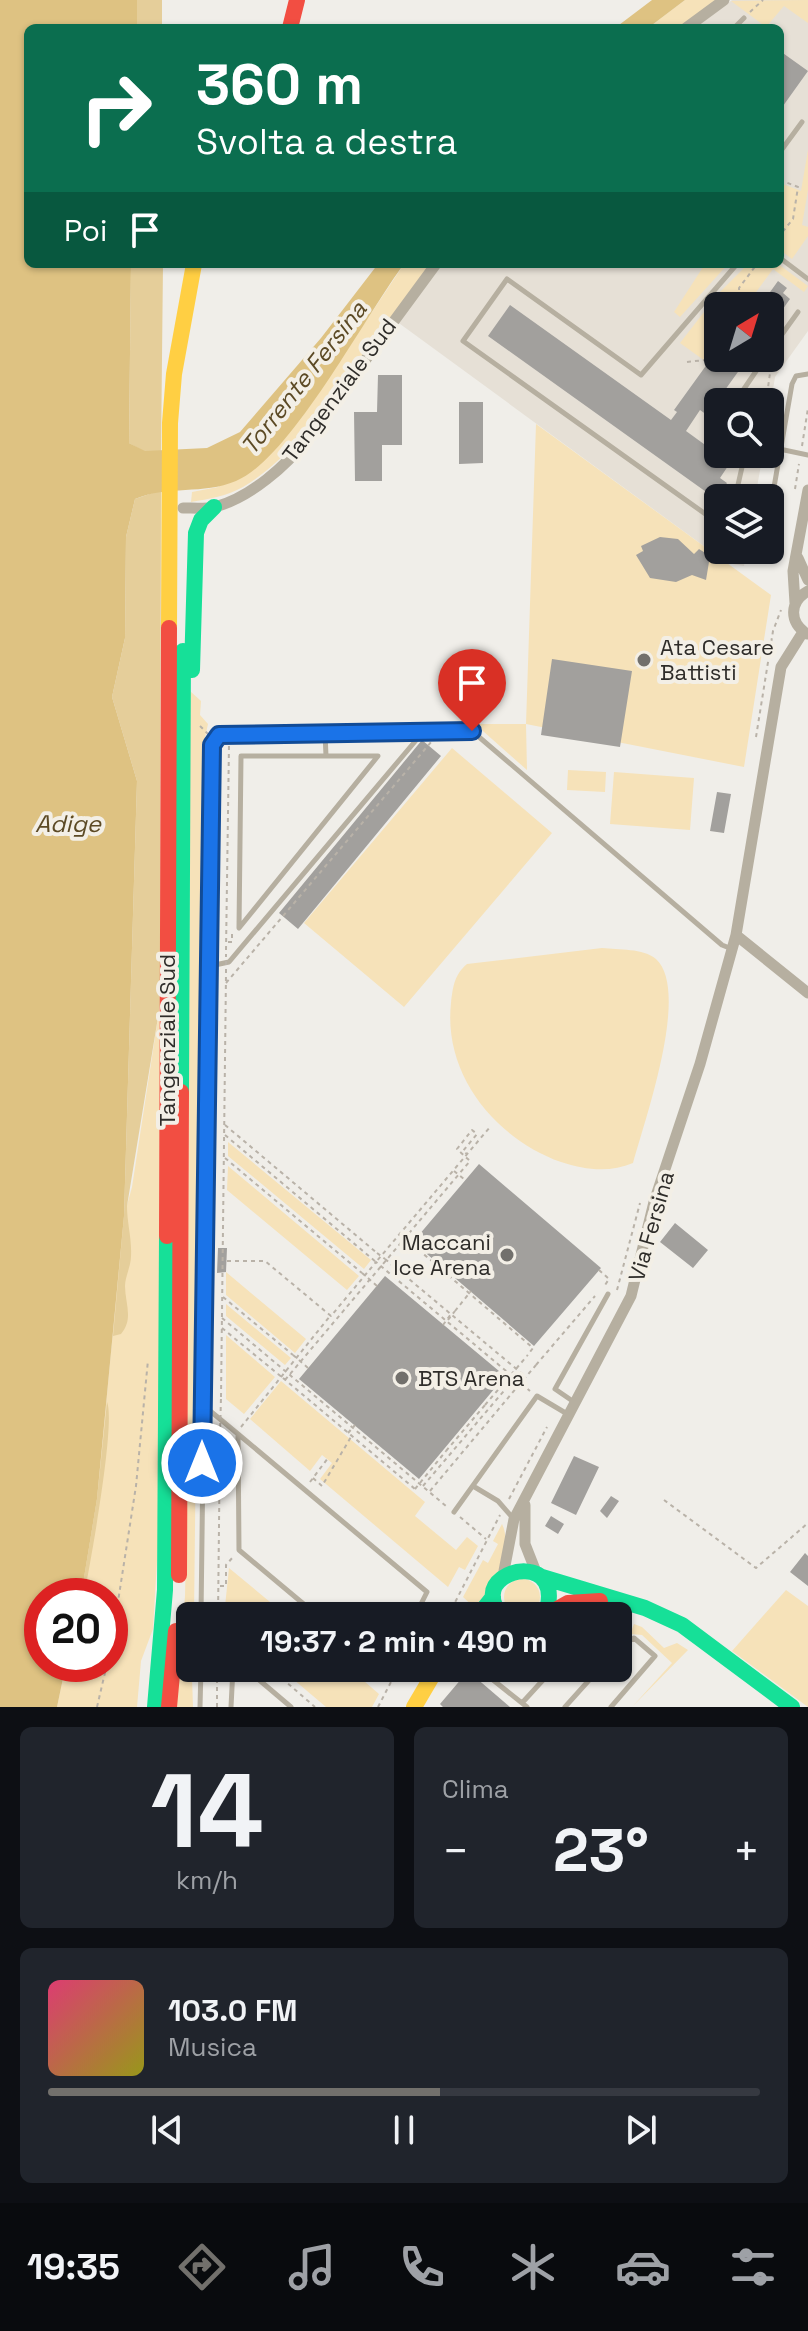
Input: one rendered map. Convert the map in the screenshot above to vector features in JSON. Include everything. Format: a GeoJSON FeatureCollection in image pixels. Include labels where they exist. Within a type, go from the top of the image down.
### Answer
{"type":"FeatureCollection","features":[{"type":"Feature","properties":{"kind":"main road"},"geometry":{"type":"LineString","coordinates":[[291,24],[297,0]]}},
{"type":"Feature","properties":{"kind":"main road"},"geometry":{"type":"LineString","coordinates":[[300,24],[306,0]]}},
{"type":"Feature","properties":{"kind":"main road"},"geometry":{"type":"LineString","coordinates":[[180,373],[193,268]]}},
{"type":"Feature","properties":{"kind":"main road"},"geometry":{"type":"LineString","coordinates":[[180,373],[204,268]]}},
{"type":"Feature","properties":{"kind":"main road","name":"Tangenziale Sud"},"geometry":{"type":"LineString","coordinates":[[169,1707],[179,1532],[182,687],[177,443],[180,373]]}},
{"type":"Feature","properties":{"kind":"main road","name":"Tangenziale Sud"},"geometry":{"type":"LineString","coordinates":[[155,1707],[163,1622],[179,504]]}},
{"type":"Feature","properties":{"kind":"main road"},"geometry":{"type":"LineString","coordinates":[[182,687],[194,666],[197,526],[214,507]]}},
{"type":"Feature","properties":{"kind":"main road"},"geometry":{"type":"LineString","coordinates":[[486,1602],[493,1597],[503,1576],[519,1569],[610,1602]]}},
{"type":"Feature","properties":{"kind":"main road"},"geometry":{"type":"LineString","coordinates":[[539,1575],[550,1602]]}},
{"type":"Feature","properties":{"kind":"main road"},"geometry":{"type":"LineString","coordinates":[[493,1597],[495,1602]]}},
{"type":"Feature","properties":{"kind":"main road"},"geometry":{"type":"LineString","coordinates":[[632,1610],[682,1625],[792,1707]]}},
{"type":"Feature","properties":{"kind":"main road"},"geometry":{"type":"LineString","coordinates":[[143,1707],[148,1674],[163,1622]]}},
{"type":"Feature","properties":{"kind":"main road"},"geometry":{"type":"LineString","coordinates":[[414,1707],[429,1682]]}},
{"type":"Feature","properties":{"kind":"street"},"geometry":{"type":"LineString","coordinates":[[691,24],[724,0]]}},
{"type":"Feature","properties":{"kind":"street","name":"Tangenziale Sud"},"geometry":{"type":"LineString","coordinates":[[179,504],[214,507],[267,479],[298,451],[433,268]]}},
{"type":"Feature","properties":{"kind":"street","name":"Via Fersina"},"geometry":{"type":"LineString","coordinates":[[503,1576],[514,1519],[631,1296],[654,1202],[700,1064],[733,949],[781,667],[805,634],[794,619],[789,603],[808,490]]}},
{"type":"Feature","properties":{"kind":"street"},"geometry":{"type":"LineString","coordinates":[[797,553],[801,570],[808,580]]}},
{"type":"Feature","properties":{"kind":"street"},"geometry":{"type":"LineString","coordinates":[[789,603],[808,591]]}},
{"type":"Feature","properties":{"kind":"street"},"geometry":{"type":"LineString","coordinates":[[736,935],[808,993]]}},
{"type":"Feature","properties":{"kind":"street","name":"Via Fersina"},"geometry":{"type":"LineString","coordinates":[[526,1501],[522,1524],[525,1544],[539,1575]]}},
{"type":"Feature","properties":{"kind":"lane"},"geometry":{"type":"LineString","coordinates":[[738,24],[744,18]]}},
{"type":"Feature","properties":{"kind":"lane"},"geometry":{"type":"LineString","coordinates":[[784,146],[802,122]]}},
{"type":"Feature","properties":{"kind":"lane"},"geometry":{"type":"LineString","coordinates":[[784,261],[808,279]]}},
{"type":"Feature","properties":{"kind":"lane"},"geometry":{"type":"LineString","coordinates":[[704,513],[463,341],[507,279],[641,375],[734,268]]}},
{"type":"Feature","properties":{"kind":"lane"},"geometry":{"type":"LineString","coordinates":[[784,332],[798,312]]}},
{"type":"Feature","properties":{"kind":"lane"},"geometry":{"type":"LineString","coordinates":[[784,431],[792,384],[796,376],[808,374]]}},
{"type":"Feature","properties":{"kind":"lane"},"geometry":{"type":"LineString","coordinates":[[784,450],[808,455]]}},
{"type":"Feature","properties":{"kind":"lane"},"geometry":{"type":"LineString","coordinates":[[210,966],[229,962],[424,731]]}},
{"type":"Feature","properties":{"kind":"lane"},"geometry":{"type":"LineString","coordinates":[[201,1602],[212,745],[219,735],[472,731],[722,945],[733,949]]}},
{"type":"Feature","properties":{"kind":"lane"},"geometry":{"type":"LineString","coordinates":[[325,733],[326,756]]}},
{"type":"Feature","properties":{"kind":"lane"},"geometry":{"type":"LineString","coordinates":[[241,756],[326,756],[378,756],[239,928],[241,756]]}},
{"type":"Feature","properties":{"kind":"lane"},"geometry":{"type":"LineString","coordinates":[[576,1403],[555,1389],[608,1294]]}},
{"type":"Feature","properties":{"kind":"lane"},"geometry":{"type":"LineString","coordinates":[[454,1512],[537,1396],[570,1415]]}},
{"type":"Feature","properties":{"kind":"lane"},"geometry":{"type":"LineString","coordinates":[[202,1404],[427,1592],[422,1602]]}},
{"type":"Feature","properties":{"kind":"lane"},"geometry":{"type":"LineString","coordinates":[[238,1434],[239,1550],[301,1602]]}},
{"type":"Feature","properties":{"kind":"lane"},"geometry":{"type":"LineString","coordinates":[[473,1486],[504,1507],[514,1519]]}},
{"type":"Feature","properties":{"kind":"lane"},"geometry":{"type":"LineString","coordinates":[[611,1707],[655,1656],[632,1639]]}},
{"type":"Feature","properties":{"kind":"lane"},"geometry":{"type":"LineString","coordinates":[[200,1707],[201,1682]]}},
{"type":"Feature","properties":{"kind":"lane"},"geometry":{"type":"LineString","coordinates":[[231,1707],[232,1682]]}},
{"type":"Feature","properties":{"kind":"lane"},"geometry":{"type":"LineString","coordinates":[[262,1682],[291,1707]]}},
{"type":"Feature","properties":{"kind":"lane"},"geometry":{"type":"LineString","coordinates":[[496,1682],[525,1705],[543,1682]]}},
{"type":"Feature","properties":{"kind":"lane"},"geometry":{"type":"LineString","coordinates":[[565,1707],[587,1682]]}},
{"type":"Feature","properties":{"kind":"path"},"geometry":{"type":"LineString","coordinates":[[744,18],[763,0]]}},
{"type":"Feature","properties":{"kind":"path"},"geometry":{"type":"LineString","coordinates":[[784,182],[798,187],[793,219],[784,230]]}},
{"type":"Feature","properties":{"kind":"path"},"geometry":{"type":"LineString","coordinates":[[739,292],[754,268]]}},
{"type":"Feature","properties":{"kind":"path"},"geometry":{"type":"LineString","coordinates":[[687,362],[704,360]]}},
{"type":"Feature","properties":{"kind":"path"},"geometry":{"type":"LineString","coordinates":[[793,500],[808,408]]}},
{"type":"Feature","properties":{"kind":"path"},"geometry":{"type":"LineString","coordinates":[[755,740],[773,631],[789,603]]}},
{"type":"Feature","properties":{"kind":"path"},"geometry":{"type":"LineString","coordinates":[[218,1602],[229,735]]}},
{"type":"Feature","properties":{"kind":"path"},"geometry":{"type":"LineString","coordinates":[[226,984],[428,746]]}},
{"type":"Feature","properties":{"kind":"path"},"geometry":{"type":"LineString","coordinates":[[226,942],[232,942],[232,932]]}},
{"type":"Feature","properties":{"kind":"path"},"geometry":{"type":"LineString","coordinates":[[224,1124],[526,1377]]}},
{"type":"Feature","properties":{"kind":"path"},"geometry":{"type":"LineString","coordinates":[[247,1417],[490,1127]]}},
{"type":"Feature","properties":{"kind":"path"},"geometry":{"type":"LineString","coordinates":[[284,1379],[470,1161],[457,1149],[472,1130],[477,1134],[463,1151],[467,1154]]}},
{"type":"Feature","properties":{"kind":"path"},"geometry":{"type":"LineString","coordinates":[[224,1134],[537,1396]]}},
{"type":"Feature","properties":{"kind":"path"},"geometry":{"type":"LineString","coordinates":[[224,1157],[377,1286]]}},
{"type":"Feature","properties":{"kind":"path"},"geometry":{"type":"LineString","coordinates":[[454,1170],[465,1180]]}},
{"type":"Feature","properties":{"kind":"path"},"geometry":{"type":"LineString","coordinates":[[614,1301],[643,1194]]}},
{"type":"Feature","properties":{"kind":"path"},"geometry":{"type":"LineString","coordinates":[[222,1327],[415,1489],[533,1348],[405,1238]]}},
{"type":"Feature","properties":{"kind":"path"},"geometry":{"type":"LineString","coordinates":[[227,1261],[265,1261],[331,1316]]}},
{"type":"Feature","properties":{"kind":"path"},"geometry":{"type":"LineString","coordinates":[[430,1492],[609,1279],[599,1270]]}},
{"type":"Feature","properties":{"kind":"path"},"geometry":{"type":"LineString","coordinates":[[443,1325],[471,1291]]}},
{"type":"Feature","properties":{"kind":"path"},"geometry":{"type":"LineString","coordinates":[[222,1296],[308,1368]]}},
{"type":"Feature","properties":{"kind":"path"},"geometry":{"type":"LineString","coordinates":[[447,1321],[453,1313]]}},
{"type":"Feature","properties":{"kind":"path"},"geometry":{"type":"LineString","coordinates":[[222,1318],[487,1539]]}},
{"type":"Feature","properties":{"kind":"path"},"geometry":{"type":"LineString","coordinates":[[122,1578],[136,1486],[149,1350]]}},
{"type":"Feature","properties":{"kind":"path"},"geometry":{"type":"LineString","coordinates":[[423,1486],[514,1378]]}},
{"type":"Feature","properties":{"kind":"path"},"geometry":{"type":"LineString","coordinates":[[455,1602],[557,1408]]}},
{"type":"Feature","properties":{"kind":"path"},"geometry":{"type":"LineString","coordinates":[[348,1433],[355,1425]]}},
{"type":"Feature","properties":{"kind":"path"},"geometry":{"type":"LineString","coordinates":[[328,1458],[314,1476],[322,1486],[352,1436]]}},
{"type":"Feature","properties":{"kind":"path"},"geometry":{"type":"LineString","coordinates":[[664,1500],[756,1568],[808,1523]]}},
{"type":"Feature","properties":{"kind":"path"},"geometry":{"type":"LineString","coordinates":[[218,1587],[226,1586],[226,1565]]}},
{"type":"Feature","properties":{"kind":"path"},"geometry":{"type":"LineString","coordinates":[[457,1598],[462,1602]]}},
{"type":"Feature","properties":{"kind":"path"},"geometry":{"type":"LineString","coordinates":[[97,1707],[103,1682]]}},
{"type":"Feature","properties":{"kind":"path"},"geometry":{"type":"LineString","coordinates":[[217,1682],[217,1707]]}},
{"type":"Feature","properties":{"kind":"path"},"geometry":{"type":"LineString","coordinates":[[286,1682],[315,1707]]}},
{"type":"Feature","properties":{"kind":"path"},"geometry":{"type":"LineString","coordinates":[[378,1707],[391,1682]]}},
{"type":"Feature","properties":{"kind":"shaded area"},"geometry":{"type":"Polygon","coordinates":[[[137,0],[162,0],[162,24],[137,24],[137,0]]]}},
{"type":"Feature","properties":{"kind":"shaded area"},"geometry":{"type":"Polygon","coordinates":[[[685,0],[717,0],[684,24],[653,24],[685,0]]]}},
{"type":"Feature","properties":{"kind":"shaded area"},"geometry":{"type":"Polygon","coordinates":[[[732,0],[808,0],[808,331],[784,364],[784,292],[704,292],[704,372],[779,372],[773,388],[704,388],[704,468],[760,468],[758,484],[704,484],[704,546],[396,321],[438,268],[784,268],[784,24],[700,24],[732,0]]]}},
{"type":"Feature","properties":{"kind":"shaded area"},"geometry":{"type":"Polygon","coordinates":[[[808,0],[808,23],[784,6],[769,24],[762,24],[731,1],[808,0]]]}},
{"type":"Feature","properties":{"kind":"shaded area"},"geometry":{"type":"Polygon","coordinates":[[[808,150],[808,190],[802,225],[808,227],[808,236],[792,259],[784,253],[784,185],[801,191],[808,150]]]}},
{"type":"Feature","properties":{"kind":"shaded area"},"geometry":{"type":"Polygon","coordinates":[[[131,268],[163,268],[161,451],[145,452],[129,443],[131,268]]]}},
{"type":"Feature","properties":{"kind":"shaded area"},"geometry":{"type":"Polygon","coordinates":[[[401,268],[429,268],[345,385],[295,444],[243,487],[224,495],[191,502],[192,492],[218,487],[302,417],[401,268]]]}},
{"type":"Feature","properties":{"kind":"shaded area"},"geometry":{"type":"Polygon","coordinates":[[[702,268],[724,268],[680,317],[674,312],[702,268]]]}},
{"type":"Feature","properties":{"kind":"shaded area"},"geometry":{"type":"Polygon","coordinates":[[[744,268],[783,268],[808,286],[804,292],[773,269],[756,292],[720,292],[744,268]]]}},
{"type":"Feature","properties":{"kind":"shaded area"},"geometry":{"type":"Polygon","coordinates":[[[704,312],[704,360],[680,343],[704,312]]]}},
{"type":"Feature","properties":{"kind":"shaded area","name":"Ata Cesare Battisti"},"geometry":{"type":"Polygon","coordinates":[[[536,424],[704,546],[704,564],[728,564],[771,595],[744,767],[526,724],[536,424]]]}},
{"type":"Feature","properties":{"kind":"shaded area"},"geometry":{"type":"Polygon","coordinates":[[[161,490],[160,1005],[127,1206],[131,1250],[125,1286],[128,1317],[121,1334],[113,1336],[124,1216],[137,781],[112,697],[125,638],[126,537],[135,499],[161,490]]]}},
{"type":"Feature","properties":{"kind":"shaded area"},"geometry":{"type":"Polygon","coordinates":[[[190,691],[201,701],[200,715],[208,724],[204,742],[194,1602],[185,1602],[190,691]]]}},
{"type":"Feature","properties":{"kind":"shaded area"},"geometry":{"type":"Polygon","coordinates":[[[475,724],[526,724],[527,770],[475,724]]]}},
{"type":"Feature","properties":{"kind":"shaded area"},"geometry":{"type":"Polygon","coordinates":[[[452,748],[552,833],[404,1007],[304,923],[452,748]]]}},
{"type":"Feature","properties":{"kind":"shaded area"},"geometry":{"type":"Polygon","coordinates":[[[568,770],[606,772],[605,792],[567,790],[568,770]]]}},
{"type":"Feature","properties":{"kind":"shaded area"},"geometry":{"type":"Polygon","coordinates":[[[614,772],[694,778],[690,830],[610,824],[614,772]]]}},
{"type":"Feature","properties":{"kind":"shaded area"},"geometry":{"type":"Polygon","coordinates":[[[602,948],[651,955],[666,975],[669,999],[662,1058],[633,1163],[597,1169],[570,1165],[537,1152],[496,1121],[465,1079],[451,1030],[451,1003],[457,977],[467,964],[602,948]]]}},
{"type":"Feature","properties":{"kind":"shaded area"},"geometry":{"type":"Polygon","coordinates":[[[160,1005],[159,1528],[153,1629],[141,1661],[137,1707],[57,1707],[62,1682],[128,1682],[128,1578],[84,1578],[97,1499],[124,1216],[132,1187],[160,1005]]]}},
{"type":"Feature","properties":{"kind":"shaded area"},"geometry":{"type":"Polygon","coordinates":[[[228,1142],[371,1260],[364,1269],[228,1156],[228,1142]]]}},
{"type":"Feature","properties":{"kind":"shaded area"},"geometry":{"type":"Polygon","coordinates":[[[228,1166],[359,1276],[347,1290],[227,1190],[228,1166]]]}},
{"type":"Feature","properties":{"kind":"shaded area"},"geometry":{"type":"Polygon","coordinates":[[[226,1272],[306,1339],[295,1353],[226,1295],[226,1272]]]}},
{"type":"Feature","properties":{"kind":"shaded area"},"geometry":{"type":"Polygon","coordinates":[[[226,1304],[291,1358],[285,1365],[226,1316],[226,1304]]]}},
{"type":"Feature","properties":{"kind":"shaded area"},"geometry":{"type":"Polygon","coordinates":[[[226,1335],[275,1377],[244,1414],[226,1399],[226,1335]]]}},
{"type":"Feature","properties":{"kind":"shaded area"},"geometry":{"type":"Polygon","coordinates":[[[281,1381],[425,1502],[415,1516],[456,1550],[467,1537],[478,1546],[465,1570],[459,1567],[448,1587],[320,1479],[332,1463],[322,1455],[310,1471],[250,1419],[281,1381]]]}},
{"type":"Feature","properties":{"kind":"shaded area"},"geometry":{"type":"Polygon","coordinates":[[[107,1402],[109,1415],[105,1464],[87,1578],[84,1578],[97,1499],[107,1402]]]}},
{"type":"Feature","properties":{"kind":"shaded area"},"geometry":{"type":"Polygon","coordinates":[[[502,1524],[505,1544],[494,1581],[482,1602],[468,1602],[463,1597],[483,1560],[488,1563],[498,1544],[493,1541],[502,1524]]]}},
{"type":"Feature","properties":{"kind":"shaded area"},"geometry":{"type":"Polygon","coordinates":[[[229,1568],[270,1602],[225,1602],[229,1568]]]}},
{"type":"Feature","properties":{"kind":"shaded area"},"geometry":{"type":"Polygon","coordinates":[[[515,1580],[529,1580],[539,1590],[539,1602],[505,1602],[505,1590],[515,1580]]]}},
{"type":"Feature","properties":{"kind":"shaded area"},"geometry":{"type":"Polygon","coordinates":[[[786,1590],[808,1606],[808,1707],[732,1651],[786,1590]]]}},
{"type":"Feature","properties":{"kind":"shaded area"},"geometry":{"type":"Polygon","coordinates":[[[634,1624],[642,1627],[664,1648],[677,1643],[688,1650],[632,1707],[672,1663],[642,1635],[632,1634],[634,1624]]]}},
{"type":"Feature","properties":{"kind":"shaded area"},"geometry":{"type":"Polygon","coordinates":[[[178,1682],[192,1682],[193,1707],[176,1707],[178,1682]]]}},
{"type":"Feature","properties":{"kind":"shaded area"},"geometry":{"type":"Polygon","coordinates":[[[297,1682],[365,1682],[379,1694],[372,1707],[326,1707],[297,1682]]]}},
{"type":"Feature","properties":{"kind":"water","name":"Adige"},"geometry":{"type":"Polygon","coordinates":[[[0,0],[137,0],[137,24],[24,24],[24,268],[131,268],[129,443],[145,451],[207,448],[240,432],[321,338],[375,268],[401,268],[303,416],[257,467],[224,485],[160,492],[135,499],[126,537],[125,638],[112,697],[137,781],[124,1216],[97,1499],[84,1578],[24,1578],[24,1682],[62,1682],[57,1707],[0,1707],[0,0]]]}},
{"type":"Feature","properties":{"kind":"water"},"geometry":{"type":"Polygon","coordinates":[[[652,0],[685,0],[653,24],[620,24],[652,0]]]}},
{"type":"Feature","properties":{"kind":"building"},"geometry":{"type":"Polygon","coordinates":[[[784,54],[808,71],[784,105],[784,54]]]}},
{"type":"Feature","properties":{"kind":"building"},"geometry":{"type":"Polygon","coordinates":[[[778,281],[787,288],[784,292],[770,292],[778,281]]]}},
{"type":"Feature","properties":{"kind":"building"},"geometry":{"type":"Polygon","coordinates":[[[784,294],[790,299],[784,307],[784,294]]]}},
{"type":"Feature","properties":{"kind":"building"},"geometry":{"type":"Polygon","coordinates":[[[510,305],[671,420],[677,412],[674,410],[704,368],[704,372],[738,372],[726,388],[704,388],[704,413],[700,410],[686,431],[704,444],[704,468],[727,468],[720,478],[727,483],[704,484],[704,490],[488,336],[510,305]]]}},
{"type":"Feature","properties":{"kind":"building"},"geometry":{"type":"Polygon","coordinates":[[[378,375],[402,375],[402,445],[382,445],[382,481],[355,481],[354,412],[377,412],[378,375]]]}},
{"type":"Feature","properties":{"kind":"building"},"geometry":{"type":"Polygon","coordinates":[[[459,402],[483,402],[483,463],[459,464],[459,402]]]}},
{"type":"Feature","properties":{"kind":"building"},"geometry":{"type":"Polygon","coordinates":[[[660,537],[678,539],[694,554],[699,549],[704,552],[704,564],[709,564],[706,580],[692,575],[676,582],[650,578],[636,555],[643,551],[641,546],[660,537]]]}},
{"type":"Feature","properties":{"kind":"building"},"geometry":{"type":"Polygon","coordinates":[[[552,659],[632,671],[620,747],[541,735],[552,659]]]}},
{"type":"Feature","properties":{"kind":"building"},"geometry":{"type":"Polygon","coordinates":[[[422,740],[441,756],[298,929],[279,913],[422,740]]]}},
{"type":"Feature","properties":{"kind":"building"},"geometry":{"type":"Polygon","coordinates":[[[717,792],[731,794],[724,833],[710,831],[717,792]]]}},
{"type":"Feature","properties":{"kind":"building","name":"Maccani Ice Arena"},"geometry":{"type":"Polygon","coordinates":[[[479,1164],[601,1268],[534,1346],[413,1242],[479,1164]]]}},
{"type":"Feature","properties":{"kind":"building"},"geometry":{"type":"Polygon","coordinates":[[[675,1223],[708,1250],[693,1268],[660,1242],[675,1223]]]}},
{"type":"Feature","properties":{"kind":"building"},"geometry":{"type":"Polygon","coordinates":[[[218,1248],[227,1248],[226,1272],[217,1273],[218,1248]]]}},
{"type":"Feature","properties":{"kind":"building","name":"BTS Arena"},"geometry":{"type":"Polygon","coordinates":[[[385,1276],[505,1376],[419,1479],[299,1379],[385,1276]]]}},
{"type":"Feature","properties":{"kind":"building"},"geometry":{"type":"Polygon","coordinates":[[[574,1456],[599,1467],[576,1515],[551,1503],[574,1456]]]}},
{"type":"Feature","properties":{"kind":"building"},"geometry":{"type":"Polygon","coordinates":[[[611,1496],[619,1501],[607,1518],[600,1511],[611,1496]]]}},
{"type":"Feature","properties":{"kind":"building"},"geometry":{"type":"Polygon","coordinates":[[[551,1516],[564,1524],[558,1534],[545,1526],[551,1516]]]}},
{"type":"Feature","properties":{"kind":"building"},"geometry":{"type":"Polygon","coordinates":[[[805,1553],[808,1556],[808,1586],[790,1572],[805,1553]]]}},
{"type":"Feature","properties":{"kind":"building"},"geometry":{"type":"Polygon","coordinates":[[[459,1682],[481,1682],[510,1707],[443,1707],[440,1704],[459,1682]]]}},
{"type":"Feature","properties":{"kind":"traffic: fast"},"geometry":{"type":"LineString","coordinates":[[192,670],[196,533],[201,520],[214,507]]}},
{"type":"Feature","properties":{"kind":"traffic: fast"},"geometry":{"type":"LineString","coordinates":[[181,1092],[183,651]]}},
{"type":"Feature","properties":{"kind":"traffic: fast"},"geometry":{"type":"LineString","coordinates":[[155,1707],[165,1590],[167,1236]]}},
{"type":"Feature","properties":{"kind":"traffic: fast"},"geometry":{"type":"LineString","coordinates":[[494,1602],[495,1587],[502,1578],[525,1571],[537,1574],[545,1582],[548,1602]]}},
{"type":"Feature","properties":{"kind":"traffic: fast"},"geometry":{"type":"LineString","coordinates":[[542,1577],[645,1608],[682,1625],[792,1707]]}},
{"type":"Feature","properties":{"kind":"traffic: fast"},"geometry":{"type":"LineString","coordinates":[[489,1602],[493,1597]]}},
{"type":"Feature","properties":{"kind":"traffic: slow"},"geometry":{"type":"LineString","coordinates":[[169,628],[170,423],[174,374],[193,268]]}},
{"type":"Feature","properties":{"kind":"traffic: slow"},"geometry":{"type":"LineString","coordinates":[[414,1707],[429,1682]]}},
{"type":"Feature","properties":{"kind":"traffic: jam"},"geometry":{"type":"LineString","coordinates":[[291,24],[297,0]]}},
{"type":"Feature","properties":{"kind":"traffic: jam"},"geometry":{"type":"LineString","coordinates":[[167,1236],[169,628]]}},
{"type":"Feature","properties":{"kind":"traffic: jam"},"geometry":{"type":"LineString","coordinates":[[179,1575],[181,1092]]}},
{"type":"Feature","properties":{"kind":"traffic: jam"},"geometry":{"type":"LineString","coordinates":[[584,1602],[600,1601]]}},
{"type":"Feature","properties":{"kind":"traffic: jam"},"geometry":{"type":"LineString","coordinates":[[169,1707],[176,1631]]}},
{"type":"Feature","properties":{"kind":"place","name":"Ata Cesare Battisti"},"geometry":{"type":"Point","coordinates":[644,660]}},
{"type":"Feature","properties":{"kind":"place","name":"Maccani Ice Arena"},"geometry":{"type":"Point","coordinates":[507,1255]}},
{"type":"Feature","properties":{"kind":"place","name":"BTS Arena"},"geometry":{"type":"Point","coordinates":[402,1378]}},
{"type":"Feature","properties":{"kind":"route"},"geometry":{"type":"LineString","coordinates":[[202,1463],[212,745],[219,735],[472,731]]}},
{"type":"Feature","properties":{"kind":"water label","name":"Torrente Fersina"},"geometry":{"type":"Point","coordinates":[304,378]}}]}
